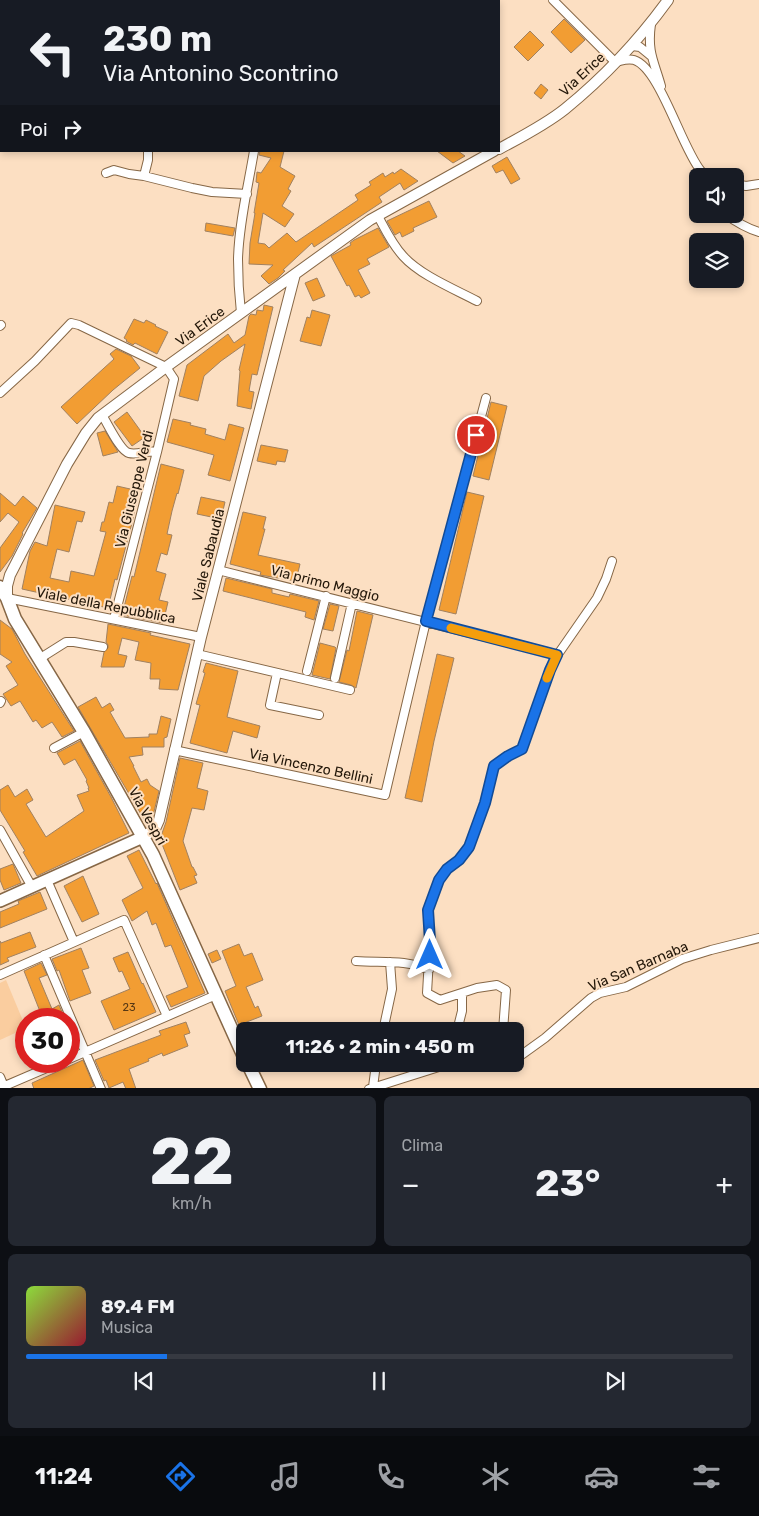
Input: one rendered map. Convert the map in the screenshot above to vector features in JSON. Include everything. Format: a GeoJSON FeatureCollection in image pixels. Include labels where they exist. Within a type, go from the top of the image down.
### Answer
{"type":"FeatureCollection","features":[{"type":"Feature","properties":{"kind":"main road","name":"Via Vespri"},"geometry":{"type":"LineString","coordinates":[[2,597],[84,732],[143,837],[161,872],[236,1039]]}},
{"type":"Feature","properties":{"kind":"main road"},"geometry":{"type":"LineString","coordinates":[[0,901],[143,837]]}},
{"type":"Feature","properties":{"kind":"main road"},"geometry":{"type":"LineString","coordinates":[[252,1072],[260,1088]]}},
{"type":"Feature","properties":{"kind":"street"},"geometry":{"type":"LineString","coordinates":[[553,0],[615,62],[627,59],[635,60],[652,76],[699,168]]}},
{"type":"Feature","properties":{"kind":"street","name":"Via Erice"},"geometry":{"type":"LineString","coordinates":[[500,148],[564,110],[632,46],[668,0]]}},
{"type":"Feature","properties":{"kind":"street"},"geometry":{"type":"LineString","coordinates":[[651,24],[649,45],[651,56],[665,100]]}},
{"type":"Feature","properties":{"kind":"street"},"geometry":{"type":"LineString","coordinates":[[632,46],[642,65]]}},
{"type":"Feature","properties":{"kind":"street"},"geometry":{"type":"LineString","coordinates":[[632,46],[640,47],[651,56]]}},
{"type":"Feature","properties":{"kind":"street"},"geometry":{"type":"LineString","coordinates":[[144,176],[148,152]]}},
{"type":"Feature","properties":{"kind":"street"},"geometry":{"type":"LineString","coordinates":[[241,313],[238,258],[254,152]]}},
{"type":"Feature","properties":{"kind":"street","name":"Via Erice"},"geometry":{"type":"LineString","coordinates":[[2,597],[7,586],[5,576],[66,464],[86,433],[102,415],[334,245],[378,216],[493,152]]}},
{"type":"Feature","properties":{"kind":"street"},"geometry":{"type":"LineString","coordinates":[[106,173],[114,170],[212,192],[247,194]]}},
{"type":"Feature","properties":{"kind":"street"},"geometry":{"type":"LineString","coordinates":[[744,186],[759,184]]}},
{"type":"Feature","properties":{"kind":"street"},"geometry":{"type":"LineString","coordinates":[[378,216],[392,242],[404,257],[423,272],[477,301]]}},
{"type":"Feature","properties":{"kind":"street"},"geometry":{"type":"LineString","coordinates":[[738,223],[759,232]]}},
{"type":"Feature","properties":{"kind":"street","name":"Viale Sabaudia"},"geometry":{"type":"LineString","coordinates":[[143,837],[155,829],[159,820],[201,637],[295,274]]}},
{"type":"Feature","properties":{"kind":"street"},"geometry":{"type":"LineString","coordinates":[[0,393],[71,324],[79,325],[166,367]]}},
{"type":"Feature","properties":{"kind":"street","name":"Via Giuseppe Verdi"},"geometry":{"type":"LineString","coordinates":[[114,619],[174,379],[166,367]]}},
{"type":"Feature","properties":{"kind":"street"},"geometry":{"type":"LineString","coordinates":[[426,621],[486,398]]}},
{"type":"Feature","properties":{"kind":"street"},"geometry":{"type":"LineString","coordinates":[[102,415],[123,450],[130,453],[157,452]]}},
{"type":"Feature","properties":{"kind":"street"},"geometry":{"type":"LineString","coordinates":[[504,1022],[506,990],[497,985],[462,992],[440,1000],[427,993],[430,941],[428,910],[439,880],[469,847],[485,803],[494,766],[522,749],[557,655],[597,598],[612,561]]}},
{"type":"Feature","properties":{"kind":"street","name":"Via primo Maggio"},"geometry":{"type":"LineString","coordinates":[[218,570],[557,655]]}},
{"type":"Feature","properties":{"kind":"street"},"geometry":{"type":"LineString","coordinates":[[307,671],[326,596]]}},
{"type":"Feature","properties":{"kind":"street","name":"Viale della Repubblica"},"geometry":{"type":"LineString","coordinates":[[2,597],[201,637]]}},
{"type":"Feature","properties":{"kind":"street"},"geometry":{"type":"LineString","coordinates":[[335,678],[352,603]]}},
{"type":"Feature","properties":{"kind":"street","name":"Via Vincenzo Bellini"},"geometry":{"type":"LineString","coordinates":[[174,750],[385,795],[426,621]]}},
{"type":"Feature","properties":{"kind":"street"},"geometry":{"type":"LineString","coordinates":[[39,659],[66,642],[103,647]]}},
{"type":"Feature","properties":{"kind":"street"},"geometry":{"type":"LineString","coordinates":[[197,654],[350,690]]}},
{"type":"Feature","properties":{"kind":"street"},"geometry":{"type":"LineString","coordinates":[[277,673],[270,705],[319,715]]}},
{"type":"Feature","properties":{"kind":"street"},"geometry":{"type":"LineString","coordinates":[[54,748],[84,732]]}},
{"type":"Feature","properties":{"kind":"street"},"geometry":{"type":"LineString","coordinates":[[0,830],[32,886]]}},
{"type":"Feature","properties":{"kind":"street"},"geometry":{"type":"LineString","coordinates":[[47,880],[74,942]]}},
{"type":"Feature","properties":{"kind":"street"},"geometry":{"type":"LineString","coordinates":[[0,974],[124,920],[167,1016]]}},
{"type":"Feature","properties":{"kind":"street","name":"Via San Barnaba"},"geometry":{"type":"LineString","coordinates":[[524,1053],[545,1038],[591,998],[600,993],[626,986],[682,960],[710,950],[759,938]]}},
{"type":"Feature","properties":{"kind":"street"},"geometry":{"type":"LineString","coordinates":[[44,955],[101,1088]]}},
{"type":"Feature","properties":{"kind":"street"},"geometry":{"type":"LineString","coordinates":[[356,961],[416,964],[429,970]]}},
{"type":"Feature","properties":{"kind":"street"},"geometry":{"type":"LineString","coordinates":[[385,1022],[392,989],[390,962]]}},
{"type":"Feature","properties":{"kind":"street"},"geometry":{"type":"LineString","coordinates":[[459,1022],[462,1011],[462,992]]}},
{"type":"Feature","properties":{"kind":"street"},"geometry":{"type":"LineString","coordinates":[[80,1054],[216,995]]}},
{"type":"Feature","properties":{"kind":"street"},"geometry":{"type":"LineString","coordinates":[[374,1072],[371,1088],[423,1072]]}},
{"type":"Feature","properties":{"kind":"street"},"geometry":{"type":"LineString","coordinates":[[0,1077],[3,1088],[36,1073]]}},
{"type":"Feature","properties":{"kind":"shaded area"},"geometry":{"type":"Polygon","coordinates":[[[6,980],[18,1008],[15,1008],[15,1033],[0,1040],[0,983],[6,980]]]}},
{"type":"Feature","properties":{"kind":"building"},"geometry":{"type":"Polygon","coordinates":[[[564,19],[585,40],[571,53],[551,32],[564,19]]]}},
{"type":"Feature","properties":{"kind":"building"},"geometry":{"type":"Polygon","coordinates":[[[530,31],[544,45],[528,61],[514,47],[530,31]]]}},
{"type":"Feature","properties":{"kind":"building"},"geometry":{"type":"Polygon","coordinates":[[[541,84],[548,90],[541,99],[534,93],[541,84]]]}},
{"type":"Feature","properties":{"kind":"building"},"geometry":{"type":"Polygon","coordinates":[[[260,152],[284,152],[280,167],[295,176],[288,189],[291,191],[282,206],[294,214],[285,227],[263,213],[258,243],[265,244],[269,248],[287,233],[296,242],[358,200],[355,195],[371,185],[369,182],[383,173],[385,177],[401,169],[418,181],[404,190],[400,183],[379,197],[382,202],[314,247],[312,243],[283,270],[285,271],[278,278],[269,284],[261,276],[273,265],[249,264],[250,243],[259,183],[256,182],[257,172],[261,173],[271,158],[259,155],[260,152]]]}},
{"type":"Feature","properties":{"kind":"building"},"geometry":{"type":"Polygon","coordinates":[[[438,152],[459,152],[465,156],[453,163],[438,152]]]}},
{"type":"Feature","properties":{"kind":"building"},"geometry":{"type":"Polygon","coordinates":[[[507,157],[520,179],[511,184],[503,170],[496,173],[492,166],[507,157]]]}},
{"type":"Feature","properties":{"kind":"building"},"geometry":{"type":"Polygon","coordinates":[[[429,201],[437,217],[413,228],[414,231],[402,237],[400,232],[395,235],[387,221],[429,201]]]}},
{"type":"Feature","properties":{"kind":"building"},"geometry":{"type":"Polygon","coordinates":[[[206,223],[235,228],[233,236],[205,231],[206,223]]]}},
{"type":"Feature","properties":{"kind":"building"},"geometry":{"type":"Polygon","coordinates":[[[378,228],[389,247],[367,259],[370,264],[358,270],[370,293],[361,298],[359,295],[355,297],[331,256],[351,245],[350,243],[354,240],[378,228]]]}},
{"type":"Feature","properties":{"kind":"building"},"geometry":{"type":"Polygon","coordinates":[[[317,278],[325,296],[313,301],[305,283],[317,278]]]}},
{"type":"Feature","properties":{"kind":"building"},"geometry":{"type":"Polygon","coordinates":[[[264,305],[273,307],[257,375],[252,374],[249,391],[254,392],[251,409],[237,406],[239,370],[245,344],[204,376],[198,401],[179,396],[187,365],[228,334],[234,343],[245,335],[249,316],[251,314],[256,315],[257,310],[263,311],[264,305]]]}},
{"type":"Feature","properties":{"kind":"building"},"geometry":{"type":"Polygon","coordinates":[[[312,310],[330,315],[321,346],[300,341],[307,317],[310,318],[312,310]]]}},
{"type":"Feature","properties":{"kind":"building"},"geometry":{"type":"Polygon","coordinates":[[[134,319],[144,323],[146,320],[168,332],[157,354],[135,343],[133,345],[124,338],[134,319]]]}},
{"type":"Feature","properties":{"kind":"building"},"geometry":{"type":"Polygon","coordinates":[[[116,349],[131,356],[140,368],[77,424],[61,407],[114,359],[110,354],[116,349]]]}},
{"type":"Feature","properties":{"kind":"building"},"geometry":{"type":"Polygon","coordinates":[[[491,402],[507,406],[489,480],[473,476],[491,402]]]}},
{"type":"Feature","properties":{"kind":"building"},"geometry":{"type":"Polygon","coordinates":[[[127,412],[145,437],[132,446],[114,422],[127,412]]]}},
{"type":"Feature","properties":{"kind":"building"},"geometry":{"type":"Polygon","coordinates":[[[173,419],[206,429],[205,434],[225,440],[229,424],[244,428],[230,481],[208,475],[214,455],[167,442],[173,419]]]}},
{"type":"Feature","properties":{"kind":"building"},"geometry":{"type":"Polygon","coordinates":[[[105,431],[118,452],[103,456],[97,433],[105,431]]]}},
{"type":"Feature","properties":{"kind":"building"},"geometry":{"type":"Polygon","coordinates":[[[261,445],[288,450],[285,462],[277,461],[276,465],[257,461],[261,445]]]}},
{"type":"Feature","properties":{"kind":"building"},"geometry":{"type":"Polygon","coordinates":[[[161,464],[184,470],[167,534],[172,535],[167,555],[161,553],[156,571],[166,574],[159,600],[168,602],[163,623],[122,615],[132,576],[134,577],[161,464]]]}},
{"type":"Feature","properties":{"kind":"building"},"geometry":{"type":"Polygon","coordinates":[[[117,486],[139,491],[117,580],[115,579],[108,608],[22,589],[30,551],[35,542],[47,546],[55,505],[85,512],[82,522],[77,521],[69,552],[57,549],[50,578],[69,582],[71,571],[94,576],[106,532],[100,531],[102,522],[104,522],[109,502],[113,503],[117,486]]]}},
{"type":"Feature","properties":{"kind":"building"},"geometry":{"type":"Polygon","coordinates":[[[467,492],[484,496],[456,614],[439,610],[467,492]]]}},
{"type":"Feature","properties":{"kind":"building"},"geometry":{"type":"Polygon","coordinates":[[[0,493],[15,506],[23,496],[37,508],[22,533],[12,556],[0,572],[0,548],[19,522],[8,513],[0,522],[0,493]]]}},
{"type":"Feature","properties":{"kind":"building"},"geometry":{"type":"Polygon","coordinates":[[[201,497],[225,502],[221,519],[197,514],[201,497]]]}},
{"type":"Feature","properties":{"kind":"building"},"geometry":{"type":"Polygon","coordinates":[[[243,512],[266,517],[258,555],[300,564],[296,581],[260,575],[261,572],[230,564],[243,512]]]}},
{"type":"Feature","properties":{"kind":"building"},"geometry":{"type":"Polygon","coordinates":[[[226,578],[272,589],[272,593],[289,597],[290,594],[319,601],[314,620],[305,617],[306,612],[223,591],[226,578]]]}},
{"type":"Feature","properties":{"kind":"building"},"geometry":{"type":"Polygon","coordinates":[[[330,604],[339,606],[333,631],[323,629],[330,604]]]}},
{"type":"Feature","properties":{"kind":"building"},"geometry":{"type":"Polygon","coordinates":[[[357,611],[373,615],[356,688],[339,682],[347,650],[349,651],[357,611]]]}},
{"type":"Feature","properties":{"kind":"building"},"geometry":{"type":"Polygon","coordinates":[[[0,620],[12,629],[25,654],[74,731],[62,737],[52,722],[42,728],[36,720],[33,722],[20,701],[11,706],[3,694],[18,685],[6,666],[12,662],[0,654],[0,620]]]}},
{"type":"Feature","properties":{"kind":"building"},"geometry":{"type":"Polygon","coordinates":[[[108,624],[190,644],[178,690],[159,689],[160,679],[150,679],[151,663],[135,660],[139,642],[122,638],[118,654],[127,656],[124,667],[101,667],[104,652],[108,648],[106,642],[108,624]]]}},
{"type":"Feature","properties":{"kind":"building"},"geometry":{"type":"Polygon","coordinates":[[[320,643],[336,648],[330,679],[312,675],[320,643]]]}},
{"type":"Feature","properties":{"kind":"building"},"geometry":{"type":"Polygon","coordinates":[[[437,654],[454,658],[434,741],[422,802],[405,798],[437,654]]]}},
{"type":"Feature","properties":{"kind":"building"},"geometry":{"type":"Polygon","coordinates":[[[206,663],[238,671],[227,717],[260,726],[257,738],[233,731],[227,753],[190,743],[200,705],[196,704],[206,663]]]}},
{"type":"Feature","properties":{"kind":"building"},"geometry":{"type":"Polygon","coordinates":[[[96,697],[102,708],[110,703],[114,710],[110,712],[125,738],[149,737],[149,734],[157,734],[161,716],[171,719],[167,737],[164,738],[164,747],[142,747],[143,755],[129,757],[141,782],[147,779],[150,785],[159,791],[152,820],[145,821],[78,707],[96,697]]]}},
{"type":"Feature","properties":{"kind":"building"},"geometry":{"type":"Polygon","coordinates":[[[80,741],[129,833],[37,876],[23,852],[25,851],[0,810],[0,790],[8,785],[15,797],[27,789],[33,800],[26,804],[46,837],[84,811],[77,795],[89,791],[87,780],[75,759],[64,765],[57,753],[80,741]]]}},
{"type":"Feature","properties":{"kind":"building"},"geometry":{"type":"Polygon","coordinates":[[[180,758],[203,763],[197,788],[208,791],[204,810],[192,808],[183,841],[192,867],[197,875],[194,876],[197,883],[180,890],[160,839],[166,822],[180,758]]]}},
{"type":"Feature","properties":{"kind":"building"},"geometry":{"type":"Polygon","coordinates":[[[139,850],[157,883],[205,993],[171,1007],[166,996],[188,987],[171,945],[165,947],[156,923],[152,925],[147,911],[132,921],[122,900],[143,888],[127,856],[139,850]]]}},
{"type":"Feature","properties":{"kind":"building"},"geometry":{"type":"Polygon","coordinates":[[[13,864],[21,883],[4,890],[0,880],[0,869],[13,864]]]}},
{"type":"Feature","properties":{"kind":"building"},"geometry":{"type":"Polygon","coordinates":[[[83,876],[99,914],[82,922],[64,886],[83,876]]]}},
{"type":"Feature","properties":{"kind":"building"},"geometry":{"type":"Polygon","coordinates":[[[40,892],[47,909],[0,928],[0,912],[19,904],[18,901],[40,892]]]}},
{"type":"Feature","properties":{"kind":"building"},"geometry":{"type":"Polygon","coordinates":[[[30,932],[36,947],[7,958],[9,961],[0,965],[0,941],[1,943],[30,932]]]}},
{"type":"Feature","properties":{"kind":"building"},"geometry":{"type":"Polygon","coordinates":[[[239,944],[244,956],[252,953],[263,980],[246,987],[255,1008],[258,1006],[262,1016],[247,1022],[238,1022],[225,991],[236,986],[222,951],[239,944]]]}},
{"type":"Feature","properties":{"kind":"building"},"geometry":{"type":"Polygon","coordinates":[[[81,948],[89,968],[82,970],[91,993],[70,1001],[59,970],[57,971],[52,959],[81,948]]]}},
{"type":"Feature","properties":{"kind":"building"},"geometry":{"type":"Polygon","coordinates":[[[217,950],[221,959],[212,963],[208,954],[217,950]]]}},
{"type":"Feature","properties":{"kind":"building"},"geometry":{"type":"Polygon","coordinates":[[[128,952],[156,1012],[114,1030],[101,1001],[130,989],[122,971],[119,972],[113,958],[128,952]]]}},
{"type":"Feature","properties":{"kind":"building"},"geometry":{"type":"Polygon","coordinates":[[[41,963],[47,975],[39,978],[52,1008],[39,1008],[24,971],[41,963]]]}},
{"type":"Feature","properties":{"kind":"building"},"geometry":{"type":"Polygon","coordinates":[[[186,1022],[190,1033],[184,1035],[188,1046],[163,1056],[162,1053],[148,1059],[149,1061],[129,1069],[136,1088],[126,1088],[123,1082],[109,1088],[95,1060],[161,1035],[159,1031],[186,1022]]]}},
{"type":"Feature","properties":{"kind":"building"},"geometry":{"type":"Polygon","coordinates":[[[83,1060],[94,1086],[90,1088],[34,1088],[32,1083],[54,1073],[80,1073],[80,1061],[83,1060]]]}},
{"type":"Feature","properties":{"kind":"slow traffic"},"geometry":{"type":"LineString","coordinates":[[451,628],[557,655],[547,678]]}},
{"type":"Feature","properties":{"kind":"route"},"geometry":{"type":"LineString","coordinates":[[430,955],[428,910],[439,880],[469,847],[485,803],[494,766],[522,749],[557,655],[426,621],[476,435]]}}]}
